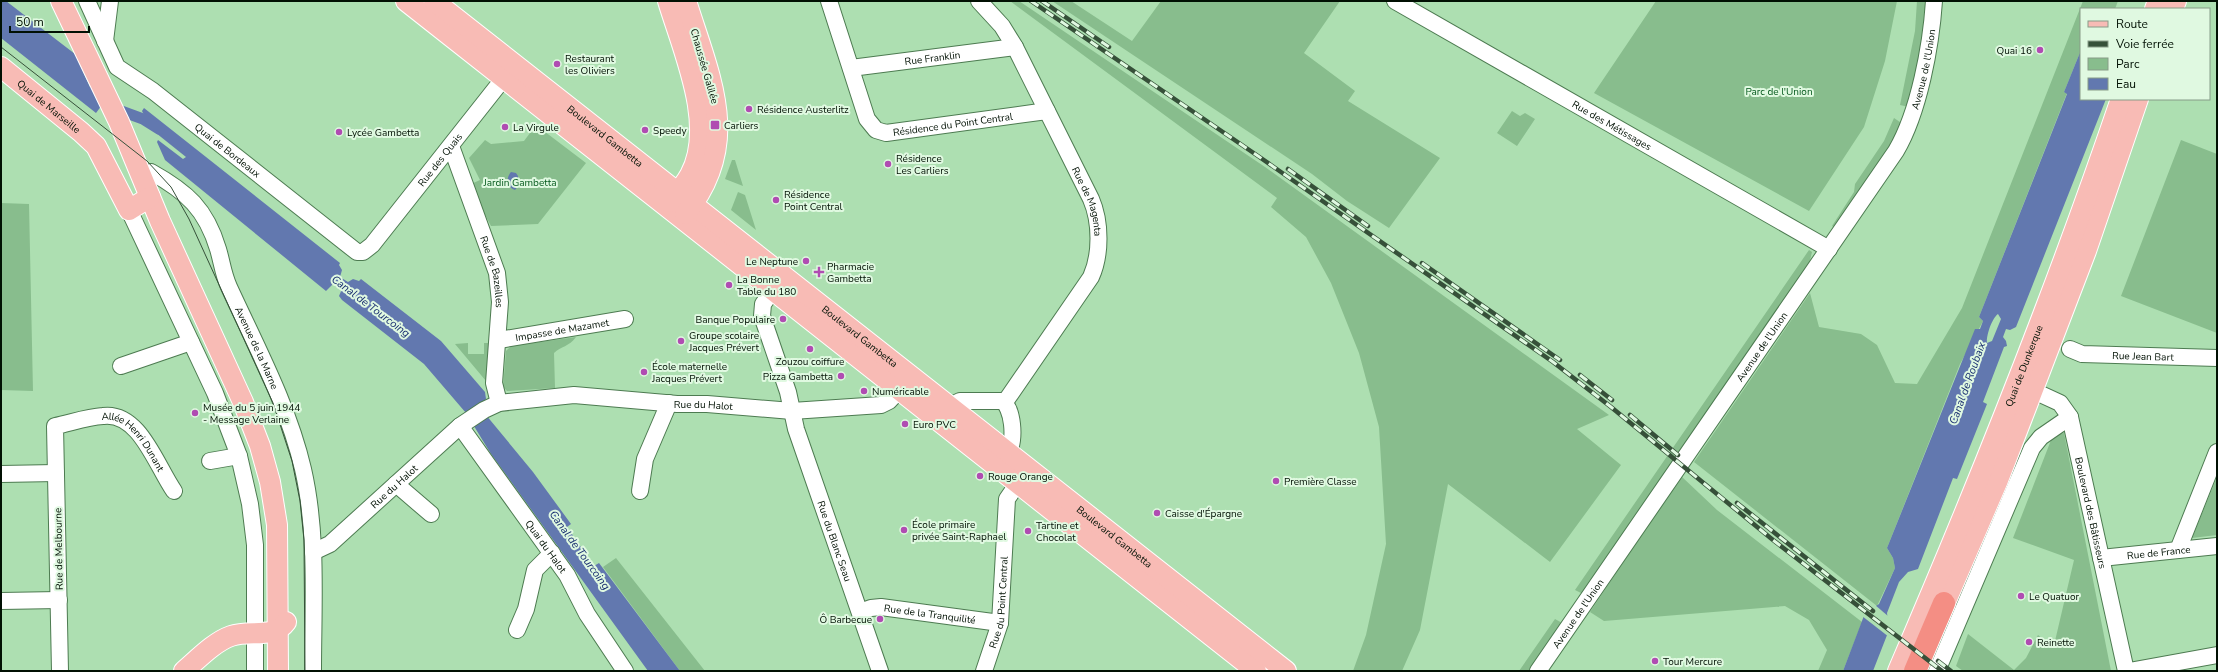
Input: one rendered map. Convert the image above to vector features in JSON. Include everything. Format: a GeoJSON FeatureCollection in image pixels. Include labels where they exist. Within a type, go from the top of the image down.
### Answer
{"type":"FeatureCollection","features":[{"type":"Feature","properties":{"kind":"highway"},"geometry":{"type":"LineString","coordinates":[[1915,671],[1944,603]]}},
{"type":"Feature","properties":{"kind":"highway"},"geometry":{"type":"LineString","coordinates":[[1902,671],[1916,629]]}},
{"type":"Feature","properties":{"kind":"main road"},"geometry":{"type":"LineString","coordinates":[[61,1],[112,96]]}},
{"type":"Feature","properties":{"kind":"main road"},"geometry":{"type":"LineString","coordinates":[[71,1],[155,194],[243,402],[264,457],[277,525],[283,626],[288,671]]}},
{"type":"Feature","properties":{"kind":"main road","name":"Boulevard Gambetta"},"geometry":{"type":"LineString","coordinates":[[406,1],[510,71]]}},
{"type":"Feature","properties":{"kind":"main road","name":"Boulevard Gambetta"},"geometry":{"type":"LineString","coordinates":[[434,1],[510,71],[672,199],[1023,475],[1286,671]]}},
{"type":"Feature","properties":{"kind":"main road","name":"Chaussée Galilée"},"geometry":{"type":"LineString","coordinates":[[668,1],[696,95],[700,118],[700,136],[696,158],[690,175],[672,199]]}},
{"type":"Feature","properties":{"kind":"main road","name":"Chaussée Galilée"},"geometry":{"type":"LineString","coordinates":[[686,1],[716,102],[718,114],[718,137],[713,163],[704,187],[688,211]]}},
{"type":"Feature","properties":{"kind":"main road","name":"Quai de Marseille"},"geometry":{"type":"LineString","coordinates":[[1,67],[96,146],[129,210]]}},
{"type":"Feature","properties":{"kind":"main road","name":"Quai de Dunkerque"},"geometry":{"type":"LineString","coordinates":[[1918,671],[1944,603],[1993,492],[2025,387],[2121,100]]}},
{"type":"Feature","properties":{"kind":"main road","name":"Quai de Dunkerque"},"geometry":{"type":"LineString","coordinates":[[1898,671],[1984,471],[2025,387],[2086,251],[2138,100]]}},
{"type":"Feature","properties":{"kind":"main road"},"geometry":{"type":"LineString","coordinates":[[126,127],[151,172],[155,194]]}},
{"type":"Feature","properties":{"kind":"main road"},"geometry":{"type":"LineString","coordinates":[[129,210],[155,194]]}},
{"type":"Feature","properties":{"kind":"main road","name":"Boulevard Gambetta"},"geometry":{"type":"LineString","coordinates":[[906,383],[950,406],[1008,452],[1023,475],[1256,671]]}},
{"type":"Feature","properties":{"kind":"main road"},"geometry":{"type":"LineString","coordinates":[[184,671],[227,638],[237,634],[255,633],[283,626]]}},
{"type":"Feature","properties":{"kind":"main road"},"geometry":{"type":"LineString","coordinates":[[278,671],[283,626]]}},
{"type":"Feature","properties":{"kind":"street","name":"Quai de Bordeaux"},"geometry":{"type":"LineString","coordinates":[[87,1],[117,67],[153,91],[354,250],[360,252]]}},
{"type":"Feature","properties":{"kind":"street"},"geometry":{"type":"LineString","coordinates":[[105,41],[110,1]]}},
{"type":"Feature","properties":{"kind":"street","name":"Résidence du Point Central"},"geometry":{"type":"LineString","coordinates":[[830,1],[869,123],[881,132],[1047,111]]}},
{"type":"Feature","properties":{"kind":"street","name":"Rue de Magenta"},"geometry":{"type":"LineString","coordinates":[[979,1],[1002,26],[1015,47],[1095,208],[1098,231],[1095,264],[1088,282],[1005,402]]}},
{"type":"Feature","properties":{"kind":"street","name":"Rue des Métissages"},"geometry":{"type":"LineString","coordinates":[[1395,1],[1413,5],[1829,249]]}},
{"type":"Feature","properties":{"kind":"street","name":"Avenue de l'Union"},"geometry":{"type":"LineString","coordinates":[[1538,671],[1891,160],[1907,131],[1913,114],[1926,57],[1934,1]]}},
{"type":"Feature","properties":{"kind":"street","name":"Rue Franklin"},"geometry":{"type":"LineString","coordinates":[[851,68],[1015,47]]}},
{"type":"Feature","properties":{"kind":"street","name":"Rue des Quais"},"geometry":{"type":"LineString","coordinates":[[360,252],[367,250],[372,245],[510,71]]}},
{"type":"Feature","properties":{"kind":"street","name":"Rue de Bazeilles"},"geometry":{"type":"LineString","coordinates":[[451,146],[497,273],[500,302],[499,340],[494,383],[499,403]]}},
{"type":"Feature","properties":{"kind":"street","name":"Avenue de la Marne"},"geometry":{"type":"LineString","coordinates":[[151,172],[180,190],[195,203],[202,212],[217,247],[225,277],[285,410],[304,476],[313,552],[313,671]]}},
{"type":"Feature","properties":{"kind":"street"},"geometry":{"type":"LineString","coordinates":[[155,194],[168,187],[180,190]]}},
{"type":"Feature","properties":{"kind":"street"},"geometry":{"type":"LineString","coordinates":[[129,210],[225,417],[239,456],[249,498],[255,545],[255,671]]}},
{"type":"Feature","properties":{"kind":"street","name":"Rue du Blanc Seau"},"geometry":{"type":"LineString","coordinates":[[777,281],[763,304],[761,312],[788,392],[796,429],[880,671]]}},
{"type":"Feature","properties":{"kind":"street","name":"Impasse de Mazamet"},"geometry":{"type":"LineString","coordinates":[[499,340],[625,319]]}},
{"type":"Feature","properties":{"kind":"street"},"geometry":{"type":"LineString","coordinates":[[121,366],[191,342]]}},
{"type":"Feature","properties":{"kind":"street","name":"Rue Jean Bart"},"geometry":{"type":"LineString","coordinates":[[2070,349],[2082,354],[2217,358]]}},
{"type":"Feature","properties":{"kind":"street","name":"Rue du Halot"},"geometry":{"type":"LineString","coordinates":[[313,552],[330,544],[472,418],[499,403],[584,395],[668,403],[792,411],[881,405],[889,401],[906,383]]}},
{"type":"Feature","properties":{"kind":"street","name":"Boulevard des Bâtisseurs"},"geometry":{"type":"LineString","coordinates":[[2025,387],[2060,403],[2070,417],[2126,671]]}},
{"type":"Feature","properties":{"kind":"street"},"geometry":{"type":"LineString","coordinates":[[950,406],[960,401],[1001,400],[1005,402],[1010,410],[1012,442],[1008,452]]}},
{"type":"Feature","properties":{"kind":"street"},"geometry":{"type":"LineString","coordinates":[[640,490],[644,465],[668,403]]}},
{"type":"Feature","properties":{"kind":"street","name":"Allée Henri Dunant"},"geometry":{"type":"LineString","coordinates":[[55,426],[104,415],[119,417],[127,421],[142,435],[174,491]]}},
{"type":"Feature","properties":{"kind":"street"},"geometry":{"type":"LineString","coordinates":[[1937,671],[2032,448],[2041,437],[2070,417]]}},
{"type":"Feature","properties":{"kind":"street","name":"Quai du Halot"},"geometry":{"type":"LineString","coordinates":[[472,418],[552,553],[571,582],[587,614],[625,671]]}},
{"type":"Feature","properties":{"kind":"street","name":"Rue de Melbourne"},"geometry":{"type":"LineString","coordinates":[[55,426],[60,671]]}},
{"type":"Feature","properties":{"kind":"street"},"geometry":{"type":"LineString","coordinates":[[2178,550],[2217,452]]}},
{"type":"Feature","properties":{"kind":"street"},"geometry":{"type":"LineString","coordinates":[[210,461],[239,456]]}},
{"type":"Feature","properties":{"kind":"street"},"geometry":{"type":"LineString","coordinates":[[1,474],[56,473]]}},
{"type":"Feature","properties":{"kind":"street","name":"Rue du Point Central"},"geometry":{"type":"LineString","coordinates":[[984,671],[1000,623],[1007,498],[1023,475]]}},
{"type":"Feature","properties":{"kind":"street"},"geometry":{"type":"LineString","coordinates":[[396,484],[431,514]]}},
{"type":"Feature","properties":{"kind":"street","name":"Rue de France"},"geometry":{"type":"LineString","coordinates":[[2101,558],[2217,546]]}},
{"type":"Feature","properties":{"kind":"street"},"geometry":{"type":"LineString","coordinates":[[517,630],[526,609],[535,570],[552,553]]}},
{"type":"Feature","properties":{"kind":"street"},"geometry":{"type":"LineString","coordinates":[[1,601],[59,600]]}},
{"type":"Feature","properties":{"kind":"street","name":"Rue de la Tranquilité"},"geometry":{"type":"LineString","coordinates":[[860,612],[871,608],[881,607],[1000,623]]}},
{"type":"Feature","properties":{"kind":"street"},"geometry":{"type":"LineString","coordinates":[[2129,671],[2217,655]]}},
{"type":"Feature","properties":{"kind":"green space"},"geometry":{"type":"Polygon","coordinates":[[[1010,1],[1019,1],[1265,167],[1609,415],[1577,429],[1621,465],[1550,562],[1448,484],[1420,630],[1402,671],[1353,671],[1366,635],[1386,544],[1379,427],[1359,353],[1331,283],[1306,237],[1271,207],[1277,198],[1010,1]]]}},
{"type":"Feature","properties":{"kind":"green space"},"geometry":{"type":"Polygon","coordinates":[[[1052,1],[1071,1],[1132,41],[1161,1],[1340,1],[1304,53],[1355,91],[1348,101],[1440,158],[1389,228],[1347,201],[1312,174],[1052,1]]]}},
{"type":"Feature","properties":{"kind":"green space","name":"Parc de l'Union"},"geometry":{"type":"Polygon","coordinates":[[[1656,1],[1897,1],[1885,61],[1864,127],[1809,211],[1594,93],[1656,1]]]}},
{"type":"Feature","properties":{"kind":"green space"},"geometry":{"type":"Polygon","coordinates":[[[1917,1],[1929,1],[1929,8],[1909,107],[1900,105],[1915,31],[1917,1]]]}},
{"type":"Feature","properties":{"kind":"green space"},"geometry":{"type":"Polygon","coordinates":[[[2083,1],[2118,1],[2115,8],[2080,8],[2083,1]]]}},
{"type":"Feature","properties":{"kind":"green space"},"geometry":{"type":"Polygon","coordinates":[[[2080,9],[2080,52],[2064,92],[2067,93],[1979,317],[1983,321],[1960,364],[1887,548],[1893,558],[1895,568],[1877,606],[1694,462],[1810,293],[1819,327],[1861,334],[1877,345],[1895,383],[1917,384],[1962,308],[2080,9]]]}},
{"type":"Feature","properties":{"kind":"green space"},"geometry":{"type":"Polygon","coordinates":[[[1512,111],[1520,116],[1525,113],[1535,119],[1517,146],[1497,133],[1512,111]]]}},
{"type":"Feature","properties":{"kind":"green space"},"geometry":{"type":"Polygon","coordinates":[[[1894,118],[1903,124],[1893,146],[1836,229],[1832,226],[1854,192],[1855,184],[1884,141],[1894,118]]]}},
{"type":"Feature","properties":{"kind":"green space","name":"Jardin Gambetta"},"geometry":{"type":"Polygon","coordinates":[[[536,125],[586,163],[538,224],[491,226],[469,185],[480,180],[469,158],[485,140],[491,144],[524,141],[536,125]]]}},
{"type":"Feature","properties":{"kind":"green space"},"geometry":{"type":"Polygon","coordinates":[[[2181,140],[2217,154],[2217,333],[2121,296],[2181,140]]]}},
{"type":"Feature","properties":{"kind":"green space"},"geometry":{"type":"Polygon","coordinates":[[[732,160],[735,160],[743,186],[725,179],[732,160]]]}},
{"type":"Feature","properties":{"kind":"green space"},"geometry":{"type":"Polygon","coordinates":[[[738,192],[745,195],[756,230],[731,210],[738,192]]]}},
{"type":"Feature","properties":{"kind":"green space"},"geometry":{"type":"Polygon","coordinates":[[[1,203],[29,204],[33,391],[1,390],[1,203]]]}},
{"type":"Feature","properties":{"kind":"green space"},"geometry":{"type":"Polygon","coordinates":[[[1809,250],[1812,252],[1808,269],[1585,595],[1575,590],[1809,250]]]}},
{"type":"Feature","properties":{"kind":"green space"},"geometry":{"type":"Polygon","coordinates":[[[576,337],[571,343],[554,353],[555,388],[507,391],[503,387],[506,351],[511,346],[576,337]]]}},
{"type":"Feature","properties":{"kind":"green space"},"geometry":{"type":"Polygon","coordinates":[[[468,343],[468,354],[484,354],[484,343],[493,343],[490,381],[486,381],[455,344],[468,343]]]}},
{"type":"Feature","properties":{"kind":"green space"},"geometry":{"type":"Polygon","coordinates":[[[2064,433],[2111,671],[1963,671],[1956,666],[1968,634],[2014,670],[2026,658],[2038,635],[2050,645],[2055,641],[2074,560],[2013,538],[2053,435],[2064,433]]]}},
{"type":"Feature","properties":{"kind":"green space"},"geometry":{"type":"Polygon","coordinates":[[[1681,476],[1717,510],[1862,622],[1843,671],[1818,671],[1827,650],[1809,620],[1785,606],[1604,621],[1590,612],[1681,476]]]}},
{"type":"Feature","properties":{"kind":"green space"},"geometry":{"type":"Polygon","coordinates":[[[2217,477],[2217,535],[2192,538],[2217,477]]]}},
{"type":"Feature","properties":{"kind":"green space"},"geometry":{"type":"Polygon","coordinates":[[[616,558],[705,671],[680,671],[603,567],[616,558]]]}},
{"type":"Feature","properties":{"kind":"green space"},"geometry":{"type":"Polygon","coordinates":[[[1555,619],[1564,624],[1532,671],[1519,671],[1555,619]]]}},
{"type":"Feature","properties":{"kind":"water"},"geometry":{"type":"Polygon","coordinates":[[[1,1],[6,1],[75,54],[90,87],[95,85],[102,105],[96,113],[1,38],[1,1]]]}},
{"type":"Feature","properties":{"kind":"water","name":"Canal de Roubaix"},"geometry":{"type":"Polygon","coordinates":[[[2080,52],[2080,100],[2106,100],[2016,327],[2010,330],[2006,329],[2003,337],[2007,346],[2004,347],[1983,402],[1987,404],[1957,479],[1953,478],[1918,569],[1908,572],[1899,582],[1887,613],[1889,630],[1873,671],[1843,671],[1865,613],[1879,604],[1895,568],[1893,558],[1887,548],[1975,329],[1980,329],[1983,321],[1979,317],[2067,94],[2064,92],[2080,52]],[[1998,314],[1988,332],[1987,343],[1992,341],[2001,319],[1998,314]]]}},
{"type":"Feature","properties":{"kind":"water"},"geometry":{"type":"Polygon","coordinates":[[[144,108],[340,263],[339,265],[342,270],[340,277],[348,282],[353,279],[359,281],[361,279],[441,341],[485,392],[486,399],[483,402],[486,415],[533,472],[571,524],[567,527],[594,566],[599,563],[680,671],[648,671],[491,454],[466,413],[424,364],[342,300],[339,296],[342,289],[334,283],[326,291],[165,160],[157,142],[158,140],[183,159],[186,157],[151,129],[142,111],[144,108]]]}},
{"type":"Feature","properties":{"kind":"water"},"geometry":{"type":"Polygon","coordinates":[[[511,172],[516,173],[518,176],[519,185],[515,190],[508,185],[508,177],[511,172]]]}},
{"type":"Feature","properties":{"kind":"pier"},"geometry":{"type":"Polygon","coordinates":[[[1875,605],[1888,616],[1891,630],[1889,637],[1862,616],[1864,611],[1875,605]]]}},
{"type":"Feature","properties":{"kind":"waterway","name":"Canal de Tourcoing"},"geometry":{"type":"LineString","coordinates":[[113,108],[143,119],[159,129]]}},
{"type":"Feature","properties":{"kind":"tram line"},"geometry":{"type":"LineString","coordinates":[[1,47],[147,161],[171,187],[189,219],[273,403],[292,461],[300,501],[304,540],[305,671]]}},
{"type":"Feature","properties":{"kind":"railway"},"geometry":{"type":"LineString","coordinates":[[1031,1],[1258,156],[1553,362],[1611,407],[1773,540],[1942,671]]}},
{"type":"Feature","properties":{"kind":"railway"},"geometry":{"type":"LineString","coordinates":[[1042,1],[1109,47]]}},
{"type":"Feature","properties":{"kind":"railway"},"geometry":{"type":"LineString","coordinates":[[1288,169],[1368,226]]}},
{"type":"Feature","properties":{"kind":"railway"},"geometry":{"type":"LineString","coordinates":[[1422,263],[1560,360]]}},
{"type":"Feature","properties":{"kind":"railway"},"geometry":{"type":"LineString","coordinates":[[1580,375],[1612,400]]}},
{"type":"Feature","properties":{"kind":"railway"},"geometry":{"type":"LineString","coordinates":[[1630,415],[1678,455]]}},
{"type":"Feature","properties":{"kind":"railway"},"geometry":{"type":"LineString","coordinates":[[1737,503],[1873,611]]}},
{"type":"Feature","properties":{"kind":"railway"},"geometry":{"type":"LineString","coordinates":[[1938,661],[1951,671]]}},
{"type":"Feature","properties":{"kind":"place","name":"Quai 16"},"geometry":{"type":"Point","coordinates":[2040,50]}},
{"type":"Feature","properties":{"kind":"place","name":"Restaurant les Oliviers"},"geometry":{"type":"Point","coordinates":[557,64]}},
{"type":"Feature","properties":{"kind":"place","name":"Résidence Austerlitz"},"geometry":{"type":"Point","coordinates":[749,109]}},
{"type":"Feature","properties":{"kind":"place","name":"Carliers"},"geometry":{"type":"Point","coordinates":[715,125]}},
{"type":"Feature","properties":{"kind":"place","name":"La Virgule"},"geometry":{"type":"Point","coordinates":[505,127]}},
{"type":"Feature","properties":{"kind":"place","name":"Speedy"},"geometry":{"type":"Point","coordinates":[645,130]}},
{"type":"Feature","properties":{"kind":"place","name":"Lycée Gambetta"},"geometry":{"type":"Point","coordinates":[339,132]}},
{"type":"Feature","properties":{"kind":"place","name":"Résidence Les Carliers"},"geometry":{"type":"Point","coordinates":[888,164]}},
{"type":"Feature","properties":{"kind":"place","name":"Résidence Point Central"},"geometry":{"type":"Point","coordinates":[776,200]}},
{"type":"Feature","properties":{"kind":"place","name":"Le Neptune"},"geometry":{"type":"Point","coordinates":[806,261]}},
{"type":"Feature","properties":{"kind":"place","name":"Pharmacie Gambetta"},"geometry":{"type":"Point","coordinates":[819,272]}},
{"type":"Feature","properties":{"kind":"place","name":"La Bonne Table du 180"},"geometry":{"type":"Point","coordinates":[729,285]}},
{"type":"Feature","properties":{"kind":"place","name":"Banque Populaire"},"geometry":{"type":"Point","coordinates":[783,319]}},
{"type":"Feature","properties":{"kind":"place","name":"Groupe scolaire Jacques Prévert"},"geometry":{"type":"Point","coordinates":[681,341]}},
{"type":"Feature","properties":{"kind":"place","name":"Zouzou coiffure"},"geometry":{"type":"Point","coordinates":[810,349]}},
{"type":"Feature","properties":{"kind":"place","name":"École maternelle Jacques Prévert"},"geometry":{"type":"Point","coordinates":[644,372]}},
{"type":"Feature","properties":{"kind":"place","name":"Pizza Gambetta"},"geometry":{"type":"Point","coordinates":[841,376]}},
{"type":"Feature","properties":{"kind":"place","name":"Numéricable"},"geometry":{"type":"Point","coordinates":[864,391]}},
{"type":"Feature","properties":{"kind":"place","name":"Musée du 5 juin 1944 - Message Verlaine"},"geometry":{"type":"Point","coordinates":[195,413]}},
{"type":"Feature","properties":{"kind":"place","name":"Euro PVC"},"geometry":{"type":"Point","coordinates":[905,424]}},
{"type":"Feature","properties":{"kind":"place","name":"Rouge Orange"},"geometry":{"type":"Point","coordinates":[980,476]}},
{"type":"Feature","properties":{"kind":"place","name":"Première Classe"},"geometry":{"type":"Point","coordinates":[1276,481]}},
{"type":"Feature","properties":{"kind":"place","name":"Caisse d'Épargne"},"geometry":{"type":"Point","coordinates":[1157,513]}},
{"type":"Feature","properties":{"kind":"place","name":"École primaire privée Saint-Raphael"},"geometry":{"type":"Point","coordinates":[904,530]}},
{"type":"Feature","properties":{"kind":"place","name":"Tartine et Chocolat"},"geometry":{"type":"Point","coordinates":[1028,531]}},
{"type":"Feature","properties":{"kind":"place","name":"Le Quatuor"},"geometry":{"type":"Point","coordinates":[2021,596]}},
{"type":"Feature","properties":{"kind":"place","name":"Ô Barbecue"},"geometry":{"type":"Point","coordinates":[880,619]}},
{"type":"Feature","properties":{"kind":"place","name":"Reinette"},"geometry":{"type":"Point","coordinates":[2029,642]}},
{"type":"Feature","properties":{"kind":"place","name":"Tour Mercure"},"geometry":{"type":"Point","coordinates":[1655,661]}}]}
